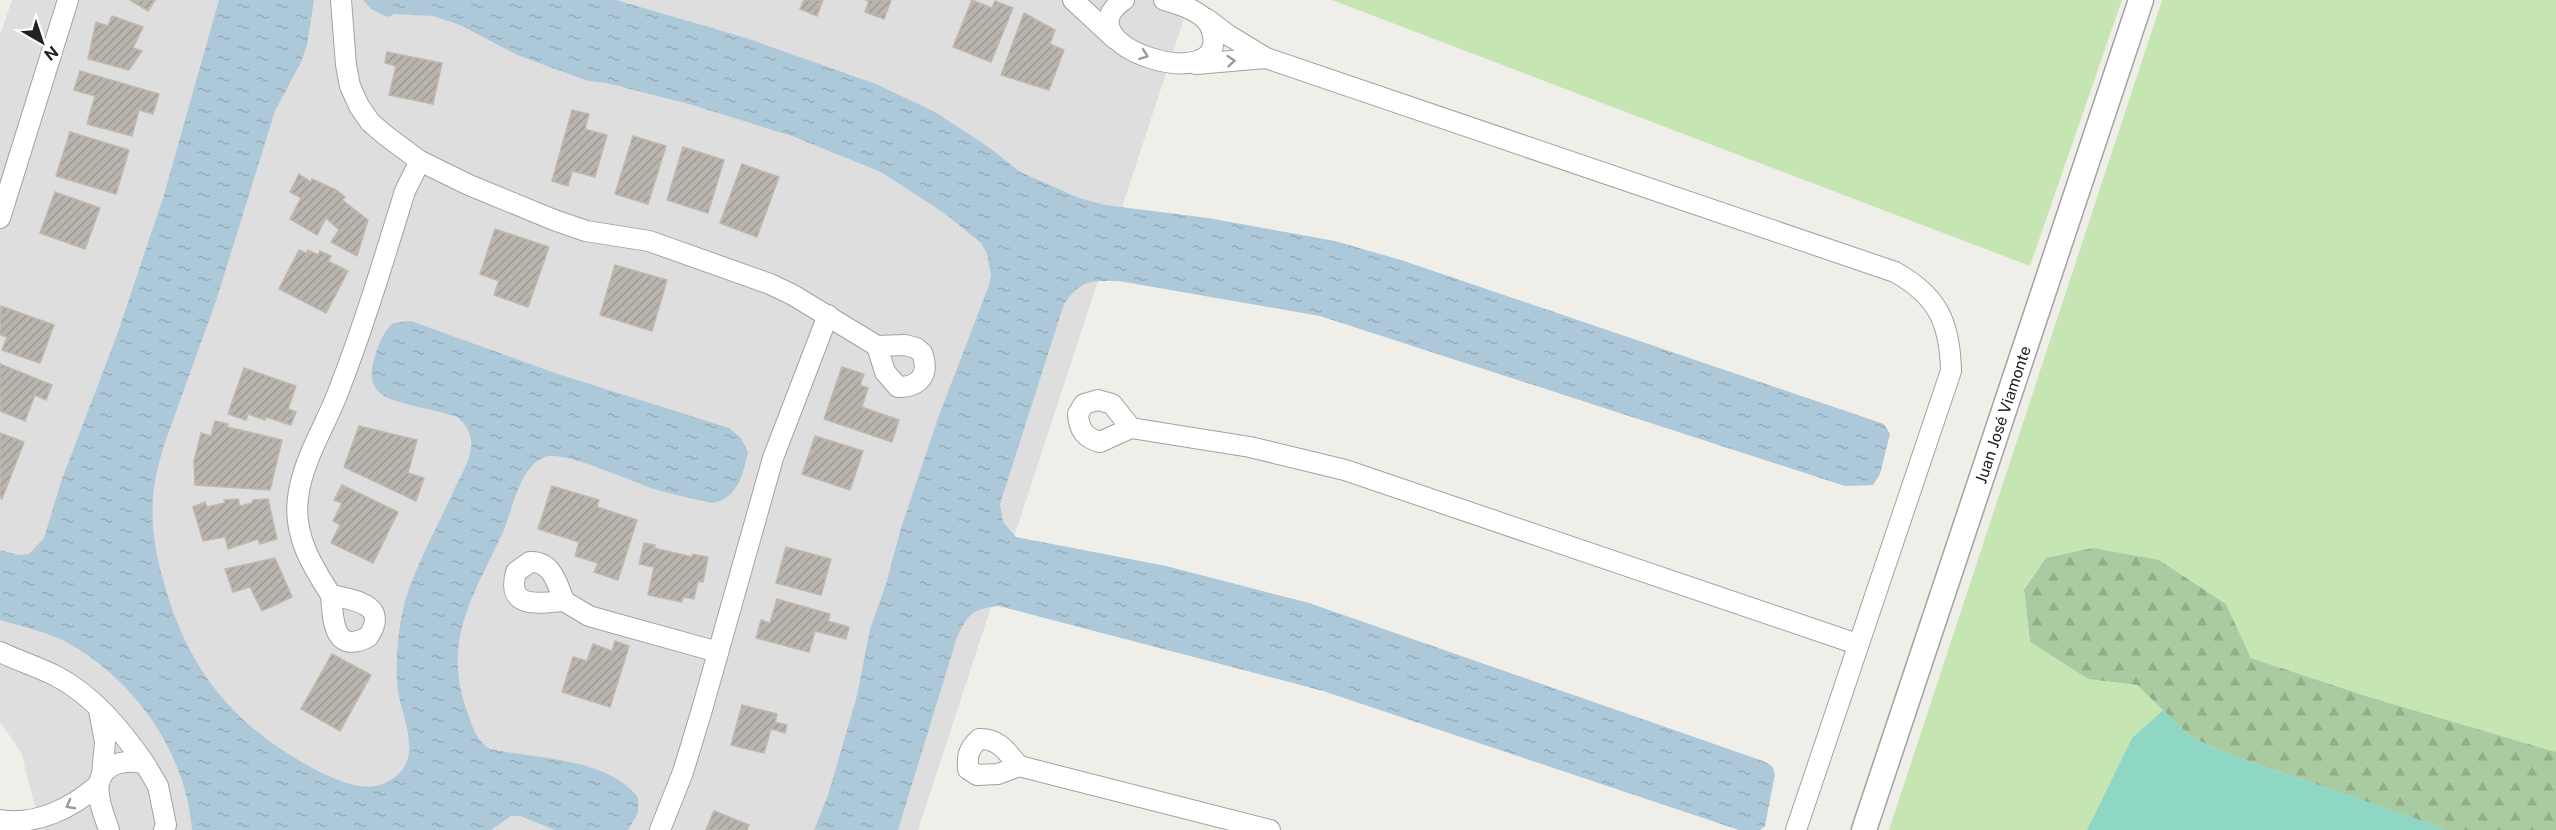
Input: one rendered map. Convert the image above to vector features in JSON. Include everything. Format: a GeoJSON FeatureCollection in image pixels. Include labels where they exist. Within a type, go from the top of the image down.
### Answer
{"type":"FeatureCollection","features":[{"type":"Feature","properties":{"kind":"street"},"geometry":{"type":"LineString","coordinates":[[0,218],[68,0]]}},
{"type":"Feature","properties":{"kind":"street"},"geometry":{"type":"LineString","coordinates":[[341,0],[346,65],[350,86],[359,106],[370,122],[420,161],[469,185],[554,220],[586,231],[649,241],[760,280],[793,294],[877,346]]}},
{"type":"Feature","properties":{"kind":"street"},"geometry":{"type":"LineString","coordinates":[[1073,0],[1117,42],[1149,57],[1180,64],[1266,57]]}},
{"type":"Feature","properties":{"kind":"street"},"geometry":{"type":"LineString","coordinates":[[1117,42],[1110,30],[1110,15],[1124,0]]}},
{"type":"Feature","properties":{"kind":"street"},"geometry":{"type":"LineString","coordinates":[[1164,0],[1191,9],[1228,35],[1266,57],[1895,272],[1914,283],[1929,298],[1948,331],[1951,371],[1796,830]]}},
{"type":"Feature","properties":{"kind":"street","name":"Juan José Viamonte"},"geometry":{"type":"LineString","coordinates":[[1864,830],[2141,0]]}},
{"type":"Feature","properties":{"kind":"street"},"geometry":{"type":"LineString","coordinates":[[1196,64],[1208,54],[1213,44],[1213,32],[1207,19]]}},
{"type":"Feature","properties":{"kind":"street"},"geometry":{"type":"LineString","coordinates":[[331,595],[308,558],[301,537],[298,498],[307,464],[338,394],[405,191],[420,161]]}},
{"type":"Feature","properties":{"kind":"street"},"geometry":{"type":"LineString","coordinates":[[660,830],[683,772],[774,458],[828,315]]}},
{"type":"Feature","properties":{"kind":"street"},"geometry":{"type":"LineString","coordinates":[[1131,428],[1250,447],[1345,470],[1857,644]]}},
{"type":"Feature","properties":{"kind":"street"},"geometry":{"type":"LineString","coordinates":[[564,601],[589,616],[718,652]]}},
{"type":"Feature","properties":{"kind":"street"},"geometry":{"type":"LineString","coordinates":[[0,652],[57,676],[85,695],[116,726],[145,764],[158,786],[166,828]]}},
{"type":"Feature","properties":{"kind":"street"},"geometry":{"type":"LineString","coordinates":[[99,710],[105,742],[100,780],[103,811],[109,830]]}},
{"type":"Feature","properties":{"kind":"street"},"geometry":{"type":"LineString","coordinates":[[0,820],[17,821],[51,814],[76,802],[111,767],[121,762],[135,761],[145,764]]}},
{"type":"Feature","properties":{"kind":"street"},"geometry":{"type":"LineString","coordinates":[[1019,766],[1270,830]]}},
{"type":"Feature","properties":{"kind":"shaded area"},"geometry":{"type":"Polygon","coordinates":[[[12,0],[1190,0],[918,830],[41,830],[21,752],[0,722],[0,35],[12,0]]]}},
{"type":"Feature","properties":{"kind":"green space"},"geometry":{"type":"Polygon","coordinates":[[[1332,0],[2122,0],[2030,266],[1332,0]]]}},
{"type":"Feature","properties":{"kind":"green space"},"geometry":{"type":"Polygon","coordinates":[[[2162,0],[2556,0],[2556,752],[2369,697],[2251,658],[2226,604],[2159,560],[2046,558],[2024,588],[2030,642],[2088,679],[2137,685],[2163,710],[2132,738],[2087,830],[1889,830],[2162,0]]]}},
{"type":"Feature","properties":{"kind":"green space"},"geometry":{"type":"Polygon","coordinates":[[[2093,548],[2159,560],[2226,604],[2251,658],[2369,697],[2556,752],[2556,830],[2442,830],[2442,828],[2225,753],[2191,737],[2137,685],[2088,679],[2030,642],[2024,589],[2046,558],[2093,548]]]}},
{"type":"Feature","properties":{"kind":"green space"},"geometry":{"type":"Polygon","coordinates":[[[2163,710],[2191,737],[2225,753],[2443,828],[2442,830],[2087,830],[2132,738],[2163,710]]]}},
{"type":"Feature","properties":{"kind":"water"},"geometry":{"type":"Polygon","coordinates":[[[219,0],[314,0],[307,45],[301,62],[275,111],[216,301],[164,445],[156,478],[153,531],[156,552],[174,615],[187,643],[219,694],[239,716],[287,754],[333,778],[362,786],[380,785],[401,772],[407,761],[409,749],[397,683],[398,640],[403,608],[416,570],[466,464],[470,454],[471,439],[463,423],[457,417],[395,401],[377,390],[372,374],[374,360],[383,335],[393,323],[411,321],[558,374],[729,428],[741,438],[748,452],[738,485],[727,497],[711,503],[654,489],[567,458],[545,457],[536,462],[518,489],[504,530],[465,618],[458,662],[460,685],[471,722],[481,741],[490,749],[569,762],[608,774],[638,797],[638,813],[628,830],[555,830],[520,816],[511,816],[491,830],[192,830],[188,801],[180,774],[154,722],[136,699],[116,678],[70,644],[45,633],[0,620],[0,550],[18,555],[29,554],[44,538],[62,479],[117,335],[163,198],[219,0]]]}},
{"type":"Feature","properties":{"kind":"water"},"geometry":{"type":"Polygon","coordinates":[[[363,0],[616,0],[746,38],[876,84],[935,112],[990,148],[1020,172],[1079,198],[1105,205],[1208,218],[1335,241],[1401,260],[1884,424],[1890,434],[1880,474],[1873,485],[1845,486],[1320,316],[1119,281],[1093,282],[1081,286],[1064,304],[1000,504],[1003,522],[1016,537],[1166,566],[1309,603],[1763,761],[1772,766],[1775,774],[1765,826],[1760,830],[1739,830],[1323,691],[999,606],[972,614],[957,637],[898,830],[814,830],[828,795],[857,696],[870,629],[886,584],[901,528],[938,418],[989,285],[991,275],[987,254],[981,243],[944,213],[881,172],[792,136],[689,104],[606,83],[588,81],[517,55],[460,25],[433,16],[395,14],[387,17],[371,9],[363,0]]]}},
{"type":"Feature","properties":{"kind":"building"},"geometry":{"type":"Polygon","coordinates":[[[130,0],[155,0],[148,11],[130,0]]]}},
{"type":"Feature","properties":{"kind":"building"},"geometry":{"type":"Polygon","coordinates":[[[804,0],[823,0],[817,16],[800,9],[804,0]]]}},
{"type":"Feature","properties":{"kind":"building"},"geometry":{"type":"Polygon","coordinates":[[[865,0],[891,0],[884,19],[865,12],[869,1],[865,0]]]}},
{"type":"Feature","properties":{"kind":"building"},"geometry":{"type":"Polygon","coordinates":[[[972,0],[992,8],[995,1],[1013,8],[991,62],[953,47],[972,0]]]}},
{"type":"Feature","properties":{"kind":"building"},"geometry":{"type":"Polygon","coordinates":[[[1024,13],[1055,30],[1050,44],[1064,50],[1049,90],[1001,75],[1024,13]]]}},
{"type":"Feature","properties":{"kind":"building"},"geometry":{"type":"Polygon","coordinates":[[[112,16],[143,27],[133,48],[142,51],[129,70],[88,59],[96,22],[108,26],[112,16]]]}},
{"type":"Feature","properties":{"kind":"building"},"geometry":{"type":"Polygon","coordinates":[[[387,52],[442,63],[433,104],[389,95],[396,66],[385,63],[387,52]]]}},
{"type":"Feature","properties":{"kind":"building"},"geometry":{"type":"Polygon","coordinates":[[[80,71],[159,94],[153,114],[139,110],[132,136],[87,124],[95,96],[74,90],[80,71]]]}},
{"type":"Feature","properties":{"kind":"building"},"geometry":{"type":"Polygon","coordinates":[[[572,110],[589,114],[585,129],[607,135],[595,177],[572,171],[568,186],[552,181],[572,110]]]}},
{"type":"Feature","properties":{"kind":"building"},"geometry":{"type":"Polygon","coordinates":[[[70,132],[129,150],[116,194],[56,176],[70,132]]]}},
{"type":"Feature","properties":{"kind":"building"},"geometry":{"type":"Polygon","coordinates":[[[633,136],[666,146],[648,204],[615,194],[633,136]]]}},
{"type":"Feature","properties":{"kind":"building"},"geometry":{"type":"Polygon","coordinates":[[[683,147],[724,160],[708,213],[667,200],[683,147]]]}},
{"type":"Feature","properties":{"kind":"building"},"geometry":{"type":"Polygon","coordinates":[[[742,164],[779,177],[757,237],[720,223],[742,164]]]}},
{"type":"Feature","properties":{"kind":"building"},"geometry":{"type":"Polygon","coordinates":[[[299,174],[311,182],[312,179],[336,190],[345,197],[342,200],[368,220],[357,256],[331,242],[339,230],[326,218],[317,235],[290,219],[301,198],[290,192],[299,174]]]}},
{"type":"Feature","properties":{"kind":"building"},"geometry":{"type":"Polygon","coordinates":[[[55,192],[100,208],[85,249],[40,233],[55,192]]]}},
{"type":"Feature","properties":{"kind":"building"},"geometry":{"type":"Polygon","coordinates":[[[495,229],[549,247],[528,307],[494,295],[499,281],[480,274],[495,229]]]}},
{"type":"Feature","properties":{"kind":"building"},"geometry":{"type":"Polygon","coordinates":[[[299,250],[306,253],[308,250],[318,255],[320,251],[331,256],[328,261],[348,271],[326,313],[279,289],[299,250]]]}},
{"type":"Feature","properties":{"kind":"building"},"geometry":{"type":"Polygon","coordinates":[[[615,265],[667,280],[652,331],[600,315],[615,265]]]}},
{"type":"Feature","properties":{"kind":"building"},"geometry":{"type":"Polygon","coordinates":[[[1,306],[54,325],[40,363],[2,350],[7,337],[0,335],[1,306]]]}},
{"type":"Feature","properties":{"kind":"building"},"geometry":{"type":"Polygon","coordinates":[[[0,364],[52,385],[46,400],[35,395],[25,421],[0,411],[0,364]]]}},
{"type":"Feature","properties":{"kind":"building"},"geometry":{"type":"Polygon","coordinates":[[[842,367],[864,374],[860,385],[868,388],[862,407],[899,420],[892,442],[824,419],[842,367]]]}},
{"type":"Feature","properties":{"kind":"building"},"geometry":{"type":"Polygon","coordinates":[[[244,368],[296,386],[288,409],[296,412],[291,425],[266,417],[265,420],[248,414],[246,420],[228,414],[244,368]]]}},
{"type":"Feature","properties":{"kind":"building"},"geometry":{"type":"Polygon","coordinates":[[[215,421],[228,424],[227,427],[282,440],[270,490],[195,485],[194,461],[201,433],[211,436],[215,421]]]}},
{"type":"Feature","properties":{"kind":"building"},"geometry":{"type":"Polygon","coordinates":[[[359,426],[417,440],[408,473],[424,478],[416,501],[344,467],[359,426]]]}},
{"type":"Feature","properties":{"kind":"building"},"geometry":{"type":"Polygon","coordinates":[[[0,433],[24,442],[2,499],[0,498],[0,433]]]}},
{"type":"Feature","properties":{"kind":"building"},"geometry":{"type":"Polygon","coordinates":[[[815,436],[863,451],[850,490],[802,474],[815,436]]]}},
{"type":"Feature","properties":{"kind":"building"},"geometry":{"type":"Polygon","coordinates":[[[342,485],[398,512],[373,563],[331,543],[340,525],[333,521],[342,503],[334,500],[342,485]]]}},
{"type":"Feature","properties":{"kind":"building"},"geometry":{"type":"Polygon","coordinates":[[[552,486],[599,500],[597,507],[637,520],[618,580],[594,572],[598,563],[575,556],[579,542],[538,529],[552,486]]]}},
{"type":"Feature","properties":{"kind":"building"},"geometry":{"type":"Polygon","coordinates":[[[238,499],[240,506],[252,503],[253,500],[268,499],[277,539],[260,544],[258,539],[228,549],[225,537],[203,541],[193,507],[205,502],[207,507],[225,503],[224,500],[238,499]]]}},
{"type":"Feature","properties":{"kind":"building"},"geometry":{"type":"Polygon","coordinates":[[[644,543],[655,545],[654,548],[692,557],[693,554],[708,557],[703,582],[698,581],[694,599],[683,597],[682,602],[648,595],[654,567],[639,564],[644,543]]]}},
{"type":"Feature","properties":{"kind":"building"},"geometry":{"type":"Polygon","coordinates":[[[786,547],[831,559],[821,595],[776,583],[786,547]]]}},
{"type":"Feature","properties":{"kind":"building"},"geometry":{"type":"Polygon","coordinates":[[[275,558],[292,597],[262,611],[250,587],[233,592],[225,569],[275,558]]]}},
{"type":"Feature","properties":{"kind":"building"},"geometry":{"type":"Polygon","coordinates":[[[777,599],[830,614],[828,621],[849,627],[846,639],[815,631],[809,652],[756,638],[761,620],[770,623],[777,599]]]}},
{"type":"Feature","properties":{"kind":"building"},"geometry":{"type":"Polygon","coordinates":[[[615,641],[629,646],[610,707],[562,692],[573,657],[587,661],[593,644],[612,651],[615,641]]]}},
{"type":"Feature","properties":{"kind":"building"},"geometry":{"type":"Polygon","coordinates":[[[332,654],[371,675],[340,731],[301,709],[332,654]]]}},
{"type":"Feature","properties":{"kind":"building"},"geometry":{"type":"Polygon","coordinates":[[[742,705],[777,714],[775,722],[787,725],[785,733],[771,729],[764,753],[731,745],[742,705]]]}},
{"type":"Feature","properties":{"kind":"building"},"geometry":{"type":"Polygon","coordinates":[[[714,811],[749,825],[747,830],[706,830],[714,811]]]}}]}
